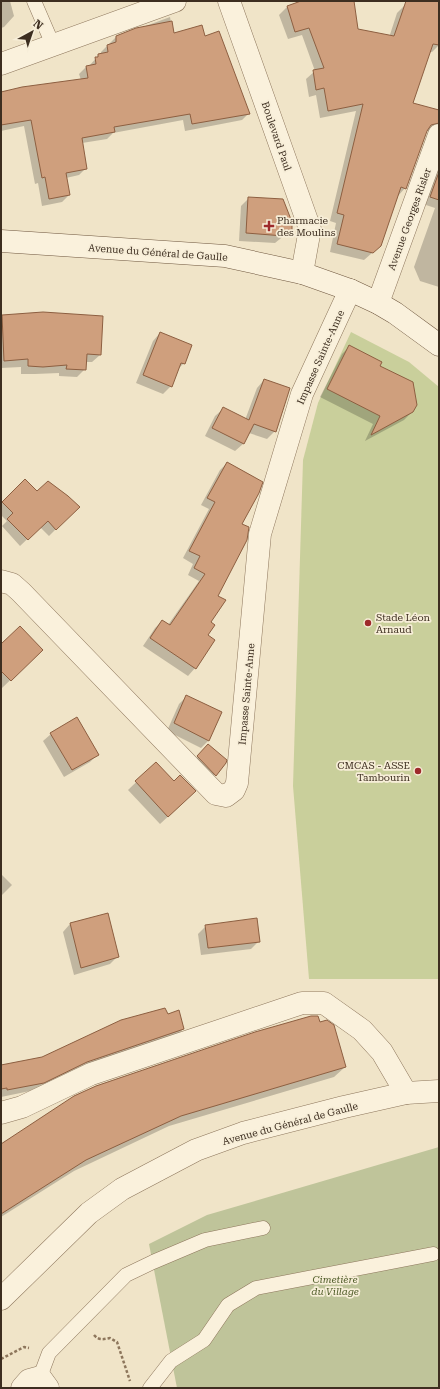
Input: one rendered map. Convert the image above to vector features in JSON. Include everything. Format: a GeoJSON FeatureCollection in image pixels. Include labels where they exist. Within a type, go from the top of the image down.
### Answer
{"type":"FeatureCollection","features":[{"type":"Feature","properties":{"kind":"street"},"geometry":{"type":"LineString","coordinates":[[1,64],[175,1]]}},
{"type":"Feature","properties":{"kind":"street","name":"Boulevard Paul"},"geometry":{"type":"LineString","coordinates":[[230,1],[310,229],[302,273]]}},
{"type":"Feature","properties":{"kind":"street","name":"Avenue Georges Risler"},"geometry":{"type":"LineString","coordinates":[[378,303],[439,135]]}},
{"type":"Feature","properties":{"kind":"street","name":"Avenue du Général de Gaulle"},"geometry":{"type":"LineString","coordinates":[[1,241],[225,256],[302,273],[350,290],[378,303],[395,313],[439,345]]}},
{"type":"Feature","properties":{"kind":"street","name":"Impasse Sainte-Anne"},"geometry":{"type":"LineString","coordinates":[[1,581],[12,584],[21,592],[216,794],[226,796],[234,790],[237,783],[260,534],[302,394],[350,290]]}},
{"type":"Feature","properties":{"kind":"street"},"geometry":{"type":"LineString","coordinates":[[1,1113],[22,1107],[91,1074],[302,1003],[324,1003],[362,1030],[382,1052],[406,1093]]}},
{"type":"Feature","properties":{"kind":"street","name":"Avenue du Général de Gaulle"},"geometry":{"type":"LineString","coordinates":[[1,1299],[89,1213],[122,1189],[196,1150],[242,1133],[344,1107],[406,1093],[439,1091]]}},
{"type":"Feature","properties":{"kind":"lane"},"geometry":{"type":"LineString","coordinates":[[34,1],[52,45]]}},
{"type":"Feature","properties":{"kind":"lane"},"geometry":{"type":"LineString","coordinates":[[37,1384],[49,1353],[126,1275],[152,1262],[205,1240],[262,1228]]}},
{"type":"Feature","properties":{"kind":"lane"},"geometry":{"type":"LineString","coordinates":[[150,1388],[171,1361],[204,1340],[228,1305],[256,1288],[433,1254]]}},
{"type":"Feature","properties":{"kind":"path"},"geometry":{"type":"LineString","coordinates":[[82,1319],[90,1326],[96,1338],[102,1340],[110,1338],[117,1342],[132,1388]]}},
{"type":"Feature","properties":{"kind":"path"},"geometry":{"type":"LineString","coordinates":[[1,1359],[24,1347],[49,1353]]}},
{"type":"Feature","properties":{"kind":"green space","name":"Stade Léon Arnaud"},"geometry":{"type":"Polygon","coordinates":[[[351,332],[409,362],[439,387],[439,979],[309,979],[293,786],[303,460],[318,403],[351,332]]]}},
{"type":"Feature","properties":{"kind":"green space","name":"Cimetière du Village"},"geometry":{"type":"Polygon","coordinates":[[[439,1147],[439,1388],[177,1388],[149,1244],[207,1215],[439,1147]]]}},
{"type":"Feature","properties":{"kind":"building"},"geometry":{"type":"Polygon","coordinates":[[[301,1],[354,1],[358,29],[394,36],[406,1],[439,1],[439,45],[433,44],[413,103],[439,110],[439,123],[431,125],[427,131],[406,189],[401,187],[381,246],[373,253],[337,244],[344,215],[337,213],[363,104],[328,111],[324,88],[316,90],[313,70],[324,68],[309,28],[295,32],[287,6],[301,1]]]}},
{"type":"Feature","properties":{"kind":"building"},"geometry":{"type":"Polygon","coordinates":[[[172,21],[174,33],[202,25],[205,36],[219,31],[250,114],[192,124],[190,114],[114,127],[115,132],[82,138],[87,169],[66,173],[70,195],[49,199],[45,177],[42,178],[31,120],[1,125],[1,92],[22,87],[88,78],[86,66],[96,64],[95,57],[98,57],[98,54],[108,52],[107,45],[116,42],[116,36],[136,28],[172,21]]]}},
{"type":"Feature","properties":{"kind":"building"},"geometry":{"type":"Polygon","coordinates":[[[439,172],[439,200],[430,197],[439,172]]]}},
{"type":"Feature","properties":{"kind":"building"},"geometry":{"type":"Polygon","coordinates":[[[248,197],[283,199],[292,222],[292,231],[284,236],[246,233],[248,197]]]}},
{"type":"Feature","properties":{"kind":"building"},"geometry":{"type":"Polygon","coordinates":[[[43,312],[103,316],[101,355],[87,354],[86,370],[66,369],[67,365],[43,367],[28,366],[28,359],[4,361],[2,315],[43,312]]]}},
{"type":"Feature","properties":{"kind":"building"},"geometry":{"type":"Polygon","coordinates":[[[160,332],[192,345],[185,364],[181,363],[172,387],[143,375],[160,332]]]}},
{"type":"Feature","properties":{"kind":"building"},"geometry":{"type":"Polygon","coordinates":[[[349,345],[382,362],[380,366],[413,382],[417,405],[413,412],[371,435],[380,416],[327,389],[349,345]]]}},
{"type":"Feature","properties":{"kind":"building"},"geometry":{"type":"Polygon","coordinates":[[[264,379],[290,388],[276,432],[254,424],[244,444],[212,428],[223,407],[249,420],[264,379]]]}},
{"type":"Feature","properties":{"kind":"building"},"geometry":{"type":"Polygon","coordinates":[[[227,462],[263,482],[259,493],[242,524],[249,527],[247,540],[218,596],[226,600],[211,622],[215,625],[208,635],[215,640],[196,669],[150,638],[162,620],[170,625],[205,574],[194,568],[200,556],[189,551],[215,502],[207,498],[227,462]]]}},
{"type":"Feature","properties":{"kind":"building"},"geometry":{"type":"Polygon","coordinates":[[[25,479],[37,491],[48,481],[80,507],[56,530],[48,521],[28,540],[7,519],[13,513],[2,502],[25,479]]]}},
{"type":"Feature","properties":{"kind":"building"},"geometry":{"type":"Polygon","coordinates":[[[20,626],[43,650],[11,681],[1,671],[1,644],[20,626]]]}},
{"type":"Feature","properties":{"kind":"building"},"geometry":{"type":"Polygon","coordinates":[[[186,695],[222,712],[209,741],[174,723],[186,695]]]}},
{"type":"Feature","properties":{"kind":"building"},"geometry":{"type":"Polygon","coordinates":[[[77,717],[99,755],[72,770],[50,733],[77,717]]]}},
{"type":"Feature","properties":{"kind":"building"},"geometry":{"type":"Polygon","coordinates":[[[208,744],[227,760],[216,776],[197,756],[208,744]]]}},
{"type":"Feature","properties":{"kind":"building"},"geometry":{"type":"Polygon","coordinates":[[[156,762],[174,781],[180,775],[196,791],[168,817],[135,781],[156,762]]]}},
{"type":"Feature","properties":{"kind":"building"},"geometry":{"type":"Polygon","coordinates":[[[108,913],[119,957],[81,968],[70,923],[108,913]]]}},
{"type":"Feature","properties":{"kind":"building"},"geometry":{"type":"Polygon","coordinates":[[[257,918],[260,942],[208,948],[205,925],[257,918]]]}},
{"type":"Feature","properties":{"kind":"building"},"geometry":{"type":"Polygon","coordinates":[[[165,1008],[168,1014],[179,1010],[184,1029],[87,1062],[44,1083],[7,1090],[7,1088],[1,1089],[1,1065],[42,1057],[121,1020],[165,1008]]]}},
{"type":"Feature","properties":{"kind":"building"},"geometry":{"type":"Polygon","coordinates":[[[311,1016],[318,1016],[320,1022],[327,1020],[334,1025],[346,1067],[181,1116],[86,1160],[1,1214],[1,1144],[74,1096],[96,1086],[255,1032],[311,1016]]]}},
{"type":"Feature","properties":{"kind":"place","name":"Pharmacie des Moulins"},"geometry":{"type":"Point","coordinates":[269,226]}},
{"type":"Feature","properties":{"kind":"place","name":"Stade Léon Arnaud"},"geometry":{"type":"Point","coordinates":[368,623]}},
{"type":"Feature","properties":{"kind":"place","name":"CMCAS - ASSE Tambourin"},"geometry":{"type":"Point","coordinates":[418,771]}}]}
